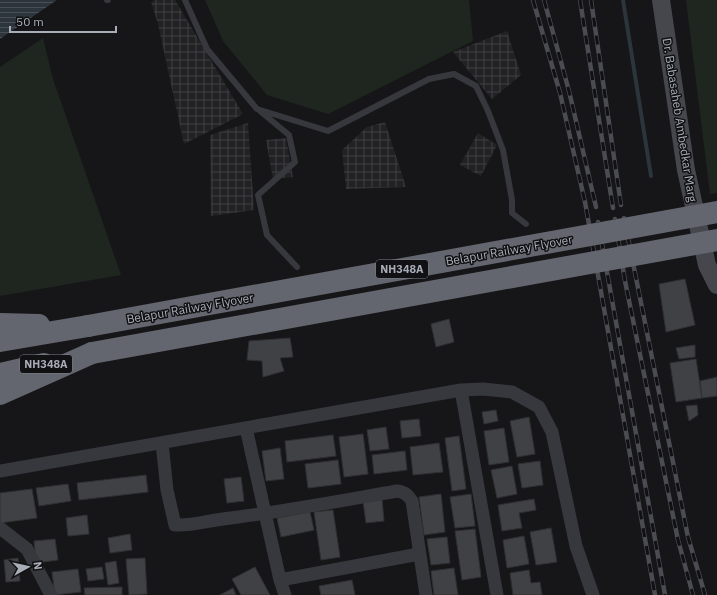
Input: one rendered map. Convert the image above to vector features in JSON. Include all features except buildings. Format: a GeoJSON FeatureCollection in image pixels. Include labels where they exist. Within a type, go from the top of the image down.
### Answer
{"type":"FeatureCollection","features":[{"type":"Feature","properties":{"kind":"highway","name":"Belapur Railway Flyover"},"geometry":{"type":"LineString","coordinates":[[88,326],[717,212]]}},
{"type":"Feature","properties":{"kind":"highway","name":"NH348A"},"geometry":{"type":"LineString","coordinates":[[0,374],[92,353],[717,240]]}},
{"type":"Feature","properties":{"kind":"highway"},"geometry":{"type":"LineString","coordinates":[[0,324],[88,326]]}},
{"type":"Feature","properties":{"kind":"highway","name":"NH348A"},"geometry":{"type":"LineString","coordinates":[[0,341],[88,326]]}},
{"type":"Feature","properties":{"kind":"highway"},"geometry":{"type":"LineString","coordinates":[[0,394],[92,353]]}},
{"type":"Feature","properties":{"kind":"street","name":"Dr. Babasaheb Ambedkar Marg"},"geometry":{"type":"LineString","coordinates":[[661,0],[686,170],[707,264],[717,285]]}},
{"type":"Feature","properties":{"kind":"street"},"geometry":{"type":"LineString","coordinates":[[461,390],[497,595]]}},
{"type":"Feature","properties":{"kind":"street"},"geometry":{"type":"LineString","coordinates":[[0,471],[461,390],[512,392],[539,407],[552,432],[576,546],[590,595]]}},
{"type":"Feature","properties":{"kind":"street"},"geometry":{"type":"LineString","coordinates":[[246,428],[280,580],[286,595]]}},
{"type":"Feature","properties":{"kind":"street"},"geometry":{"type":"LineString","coordinates":[[162,443],[167,490],[175,526],[265,514],[403,491],[408,494],[412,501],[426,595]]}},
{"type":"Feature","properties":{"kind":"street"},"geometry":{"type":"LineString","coordinates":[[0,528],[27,549],[51,595]]}},
{"type":"Feature","properties":{"kind":"street"},"geometry":{"type":"LineString","coordinates":[[280,580],[419,554]]}},
{"type":"Feature","properties":{"kind":"lane"},"geometry":{"type":"LineString","coordinates":[[185,0],[207,49],[257,109],[289,135],[295,162],[258,195],[267,234],[297,267]]}},
{"type":"Feature","properties":{"kind":"lane"},"geometry":{"type":"LineString","coordinates":[[257,109],[328,131],[429,79],[454,74],[476,86],[488,111],[503,150],[512,200],[512,213],[526,224]]}},
{"type":"Feature","properties":{"kind":"shaded area"},"geometry":{"type":"Polygon","coordinates":[[[0,0],[57,0],[0,39],[0,0]]]}},
{"type":"Feature","properties":{"kind":"shaded area"},"geometry":{"type":"Polygon","coordinates":[[[155,0],[175,0],[243,114],[184,144],[158,24],[151,2],[155,0]]]}},
{"type":"Feature","properties":{"kind":"shaded area"},"geometry":{"type":"Polygon","coordinates":[[[205,0],[469,0],[473,41],[328,114],[267,95],[223,41],[205,0]]]}},
{"type":"Feature","properties":{"kind":"shaded area"},"geometry":{"type":"Polygon","coordinates":[[[686,0],[717,0],[717,193],[710,194],[686,0]]]}},
{"type":"Feature","properties":{"kind":"shaded area"},"geometry":{"type":"Polygon","coordinates":[[[507,31],[521,75],[492,99],[453,52],[507,31]]]}},
{"type":"Feature","properties":{"kind":"shaded area"},"geometry":{"type":"Polygon","coordinates":[[[43,38],[53,79],[121,275],[0,296],[0,67],[43,38]]]}},
{"type":"Feature","properties":{"kind":"shaded area"},"geometry":{"type":"Polygon","coordinates":[[[385,122],[406,187],[346,189],[342,150],[367,127],[385,122]]]}},
{"type":"Feature","properties":{"kind":"shaded area"},"geometry":{"type":"Polygon","coordinates":[[[248,123],[254,210],[211,216],[210,135],[248,123]]]}},
{"type":"Feature","properties":{"kind":"shaded area"},"geometry":{"type":"Polygon","coordinates":[[[478,133],[497,145],[481,176],[460,165],[478,133]]]}},
{"type":"Feature","properties":{"kind":"shaded area"},"geometry":{"type":"Polygon","coordinates":[[[286,138],[293,177],[273,179],[266,140],[286,138]]]}},
{"type":"Feature","properties":{"kind":"waterway"},"geometry":{"type":"LineString","coordinates":[[623,0],[651,176]]}},
{"type":"Feature","properties":{"kind":"railway"},"geometry":{"type":"LineString","coordinates":[[533,0],[560,93],[585,202],[655,595]]}},
{"type":"Feature","properties":{"kind":"railway"},"geometry":{"type":"LineString","coordinates":[[544,0],[569,91],[596,207]]}},
{"type":"Feature","properties":{"kind":"railway"},"geometry":{"type":"LineString","coordinates":[[580,0],[613,208]]}},
{"type":"Feature","properties":{"kind":"railway"},"geometry":{"type":"LineString","coordinates":[[591,0],[621,205]]}},
{"type":"Feature","properties":{"kind":"railway"},"geometry":{"type":"LineString","coordinates":[[624,218],[688,537],[705,595]]}},
{"type":"Feature","properties":{"kind":"railway"},"geometry":{"type":"LineString","coordinates":[[615,219],[625,281],[678,540],[693,595]]}},
{"type":"Feature","properties":{"kind":"railway"},"geometry":{"type":"LineString","coordinates":[[598,222],[665,595]]}}]}
